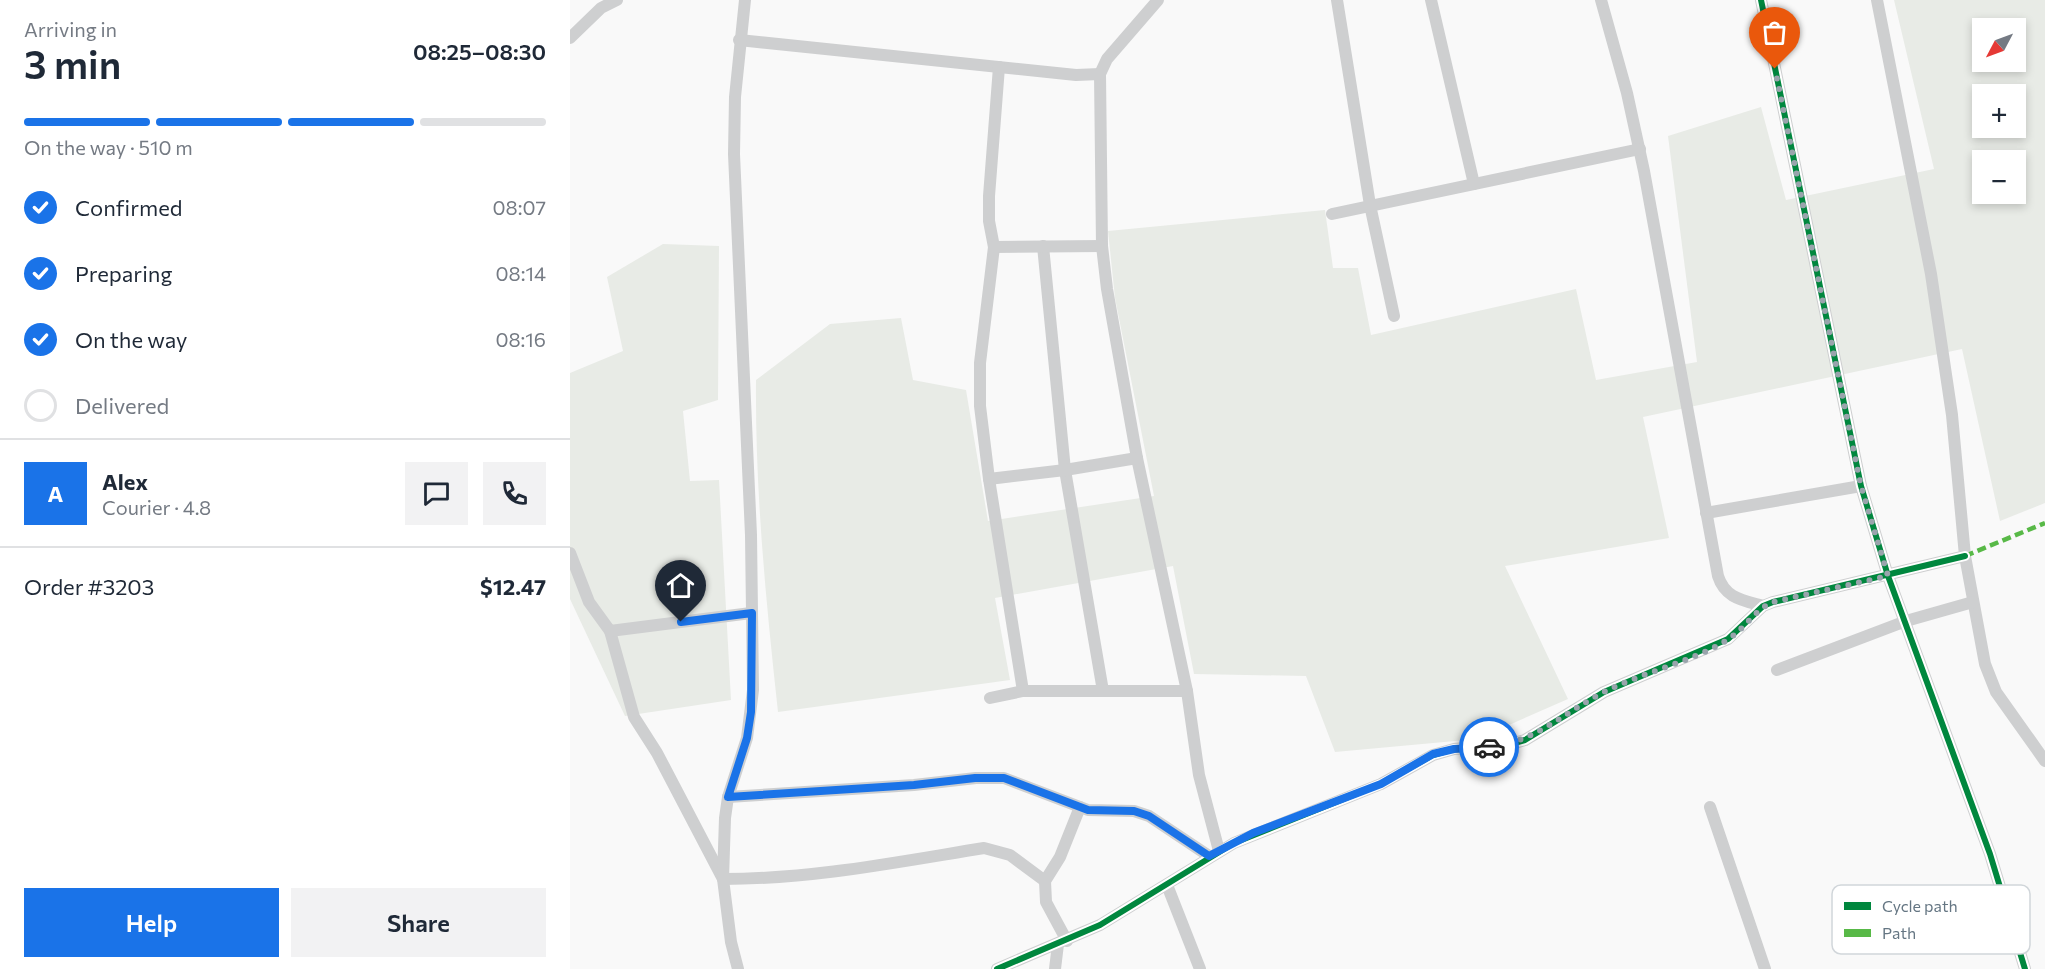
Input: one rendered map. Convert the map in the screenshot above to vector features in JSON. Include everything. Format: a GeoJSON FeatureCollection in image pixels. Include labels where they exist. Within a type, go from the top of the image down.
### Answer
{"type":"FeatureCollection","features":[{"type":"Feature","properties":{"kind":"street"},"geometry":{"type":"LineString","coordinates":[[570,38],[601,8],[617,0]]}},
{"type":"Feature","properties":{"kind":"street"},"geometry":{"type":"LineString","coordinates":[[738,969],[731,942],[723,879],[728,797],[747,738],[751,712],[752,613],[734,154],[739,39],[745,0]]}},
{"type":"Feature","properties":{"kind":"street"},"geometry":{"type":"LineString","coordinates":[[1158,0],[1107,58],[1100,74],[1102,246],[1107,289],[1137,458],[1187,691],[1199,775],[1214,853]]}},
{"type":"Feature","properties":{"kind":"street"},"geometry":{"type":"LineString","coordinates":[[1337,0],[1370,205],[1394,316]]}},
{"type":"Feature","properties":{"kind":"street"},"geometry":{"type":"LineString","coordinates":[[1431,0],[1474,184]]}},
{"type":"Feature","properties":{"kind":"street"},"geometry":{"type":"LineString","coordinates":[[1601,0],[1640,149],[1706,513],[1722,587],[1736,598],[1763,606]]}},
{"type":"Feature","properties":{"kind":"street"},"geometry":{"type":"LineString","coordinates":[[1761,0],[1861,486],[1888,576],[1999,885]]}},
{"type":"Feature","properties":{"kind":"street"},"geometry":{"type":"LineString","coordinates":[[1877,0],[1931,274],[1952,415],[1965,556],[1990,680],[2045,761]]}},
{"type":"Feature","properties":{"kind":"street"},"geometry":{"type":"LineString","coordinates":[[739,39],[1076,75],[1100,74]]}},
{"type":"Feature","properties":{"kind":"street"},"geometry":{"type":"LineString","coordinates":[[999,67],[989,196],[989,221],[994,247],[980,363],[980,406],[989,479],[1023,692]]}},
{"type":"Feature","properties":{"kind":"street"},"geometry":{"type":"LineString","coordinates":[[1332,214],[1640,149]]}},
{"type":"Feature","properties":{"kind":"street"},"geometry":{"type":"LineString","coordinates":[[1043,246],[1065,470],[1103,691]]}},
{"type":"Feature","properties":{"kind":"street"},"geometry":{"type":"LineString","coordinates":[[994,247],[1102,246]]}},
{"type":"Feature","properties":{"kind":"street"},"geometry":{"type":"LineString","coordinates":[[989,479],[1137,458]]}},
{"type":"Feature","properties":{"kind":"street"},"geometry":{"type":"LineString","coordinates":[[1706,513],[1861,486]]}},
{"type":"Feature","properties":{"kind":"street"},"geometry":{"type":"LineString","coordinates":[[570,553],[589,602],[610,631],[634,717],[657,753],[723,879]]}},
{"type":"Feature","properties":{"kind":"street"},"geometry":{"type":"LineString","coordinates":[[997,969],[1062,942],[1131,908],[1214,853],[1253,833],[1381,784],[1433,754],[1454,749],[1507,746],[1525,740],[1605,692],[1728,639],[1763,606],[1965,556]]}},
{"type":"Feature","properties":{"kind":"street"},"geometry":{"type":"LineString","coordinates":[[1777,670],[1906,621],[1973,602]]}},
{"type":"Feature","properties":{"kind":"street"},"geometry":{"type":"LineString","coordinates":[[610,631],[752,613]]}},
{"type":"Feature","properties":{"kind":"street"},"geometry":{"type":"LineString","coordinates":[[990,698],[1023,692],[1187,691]]}},
{"type":"Feature","properties":{"kind":"street"},"geometry":{"type":"LineString","coordinates":[[728,797],[914,785],[990,777],[1018,783],[1096,811],[1134,811],[1149,816],[1214,853]]}},
{"type":"Feature","properties":{"kind":"street"},"geometry":{"type":"LineString","coordinates":[[1055,969],[1062,942],[1046,902],[1046,881],[1060,857],[1080,807]]}},
{"type":"Feature","properties":{"kind":"street"},"geometry":{"type":"LineString","coordinates":[[1710,807],[1765,969]]}},
{"type":"Feature","properties":{"kind":"street"},"geometry":{"type":"LineString","coordinates":[[723,879],[773,879],[826,874],[984,848],[1010,855],[1046,881]]}},
{"type":"Feature","properties":{"kind":"street"},"geometry":{"type":"LineString","coordinates":[[1167,885],[1200,969]]}},
{"type":"Feature","properties":{"kind":"street"},"geometry":{"type":"LineString","coordinates":[[2020,954],[2025,969]]}},
{"type":"Feature","properties":{"kind":"shaded area"},"geometry":{"type":"Polygon","coordinates":[[[1894,0],[2045,0],[2045,503],[2000,521],[1962,349],[1643,417],[1669,538],[1505,566],[1568,699],[1477,739],[1335,752],[1306,676],[1194,674],[1173,566],[995,598],[1010,680],[778,712],[759,505],[756,380],[830,324],[901,318],[913,380],[966,390],[988,521],[1154,496],[1115,298],[1108,231],[1325,210],[1333,268],[1358,268],[1371,335],[1576,289],[1596,380],[1697,362],[1668,136],[1761,107],[1786,200],[1934,169],[1894,0]]]}},
{"type":"Feature","properties":{"kind":"shaded area"},"geometry":{"type":"Polygon","coordinates":[[[663,244],[719,246],[718,400],[683,411],[690,481],[719,480],[731,700],[625,716],[570,599],[570,373],[623,351],[607,277],[663,244]]]}},
{"type":"Feature","properties":{"kind":"marked path"},"geometry":{"type":"LineString","coordinates":[[1965,556],[2045,523]]}},
{"type":"Feature","properties":{"kind":"cycle path"},"geometry":{"type":"LineString","coordinates":[[1761,0],[1861,486],[1888,576],[1999,885]]}},
{"type":"Feature","properties":{"kind":"cycle path"},"geometry":{"type":"LineString","coordinates":[[997,969],[1100,925],[1234,843],[1381,784],[1433,755],[1454,749],[1507,745],[1525,740],[1604,692],[1728,639],[1763,606],[1965,556]]}},
{"type":"Feature","properties":{"kind":"cycle path"},"geometry":{"type":"LineString","coordinates":[[2020,954],[2025,969]]}},
{"type":"Feature","properties":{"kind":"way so far"},"geometry":{"type":"LineString","coordinates":[[1489,747],[1507,746],[1525,740],[1605,692],[1717,645],[1740,630],[1763,606],[1888,576],[1861,486],[1775,69]]}},
{"type":"Feature","properties":{"kind":"route"},"geometry":{"type":"LineString","coordinates":[[681,622],[752,613],[751,712],[747,738],[728,797],[914,785],[975,778],[1004,778],[1088,810],[1134,811],[1149,816],[1209,856],[1253,833],[1381,784],[1433,754],[1454,749],[1489,747]]}}]}
